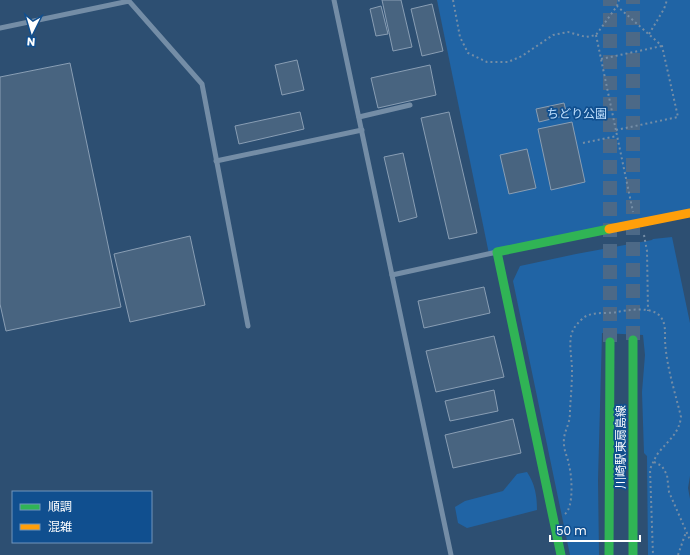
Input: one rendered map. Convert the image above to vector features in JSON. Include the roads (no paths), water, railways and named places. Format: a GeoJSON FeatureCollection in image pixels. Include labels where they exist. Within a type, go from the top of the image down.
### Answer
{"type":"FeatureCollection","features":[{"type":"Feature","properties":{"kind":"street"},"geometry":{"type":"LineString","coordinates":[[562,555],[497,252],[690,213]]}},
{"type":"Feature","properties":{"kind":"street","name":"川崎駅東扇島線"},"geometry":{"type":"LineString","coordinates":[[633,340],[633,555]]}},
{"type":"Feature","properties":{"kind":"street","name":"川崎駅東扇島線"},"geometry":{"type":"LineString","coordinates":[[609,555],[610,342]]}},
{"type":"Feature","properties":{"kind":"lane"},"geometry":{"type":"LineString","coordinates":[[334,0],[451,555]]}},
{"type":"Feature","properties":{"kind":"lane"},"geometry":{"type":"LineString","coordinates":[[0,28],[129,1],[202,84],[248,326]]}},
{"type":"Feature","properties":{"kind":"lane"},"geometry":{"type":"LineString","coordinates":[[359,117],[410,105]]}},
{"type":"Feature","properties":{"kind":"lane"},"geometry":{"type":"LineString","coordinates":[[216,161],[362,130]]}},
{"type":"Feature","properties":{"kind":"lane"},"geometry":{"type":"LineString","coordinates":[[392,275],[497,252]]}},
{"type":"Feature","properties":{"kind":"tunnel"},"geometry":{"type":"LineString","coordinates":[[610,0],[610,342]]}},
{"type":"Feature","properties":{"kind":"tunnel"},"geometry":{"type":"LineString","coordinates":[[633,0],[633,340]]}},
{"type":"Feature","properties":{"kind":"park label","name":"ちどり公園"},"geometry":{"type":"Point","coordinates":[577,114]}}]}
